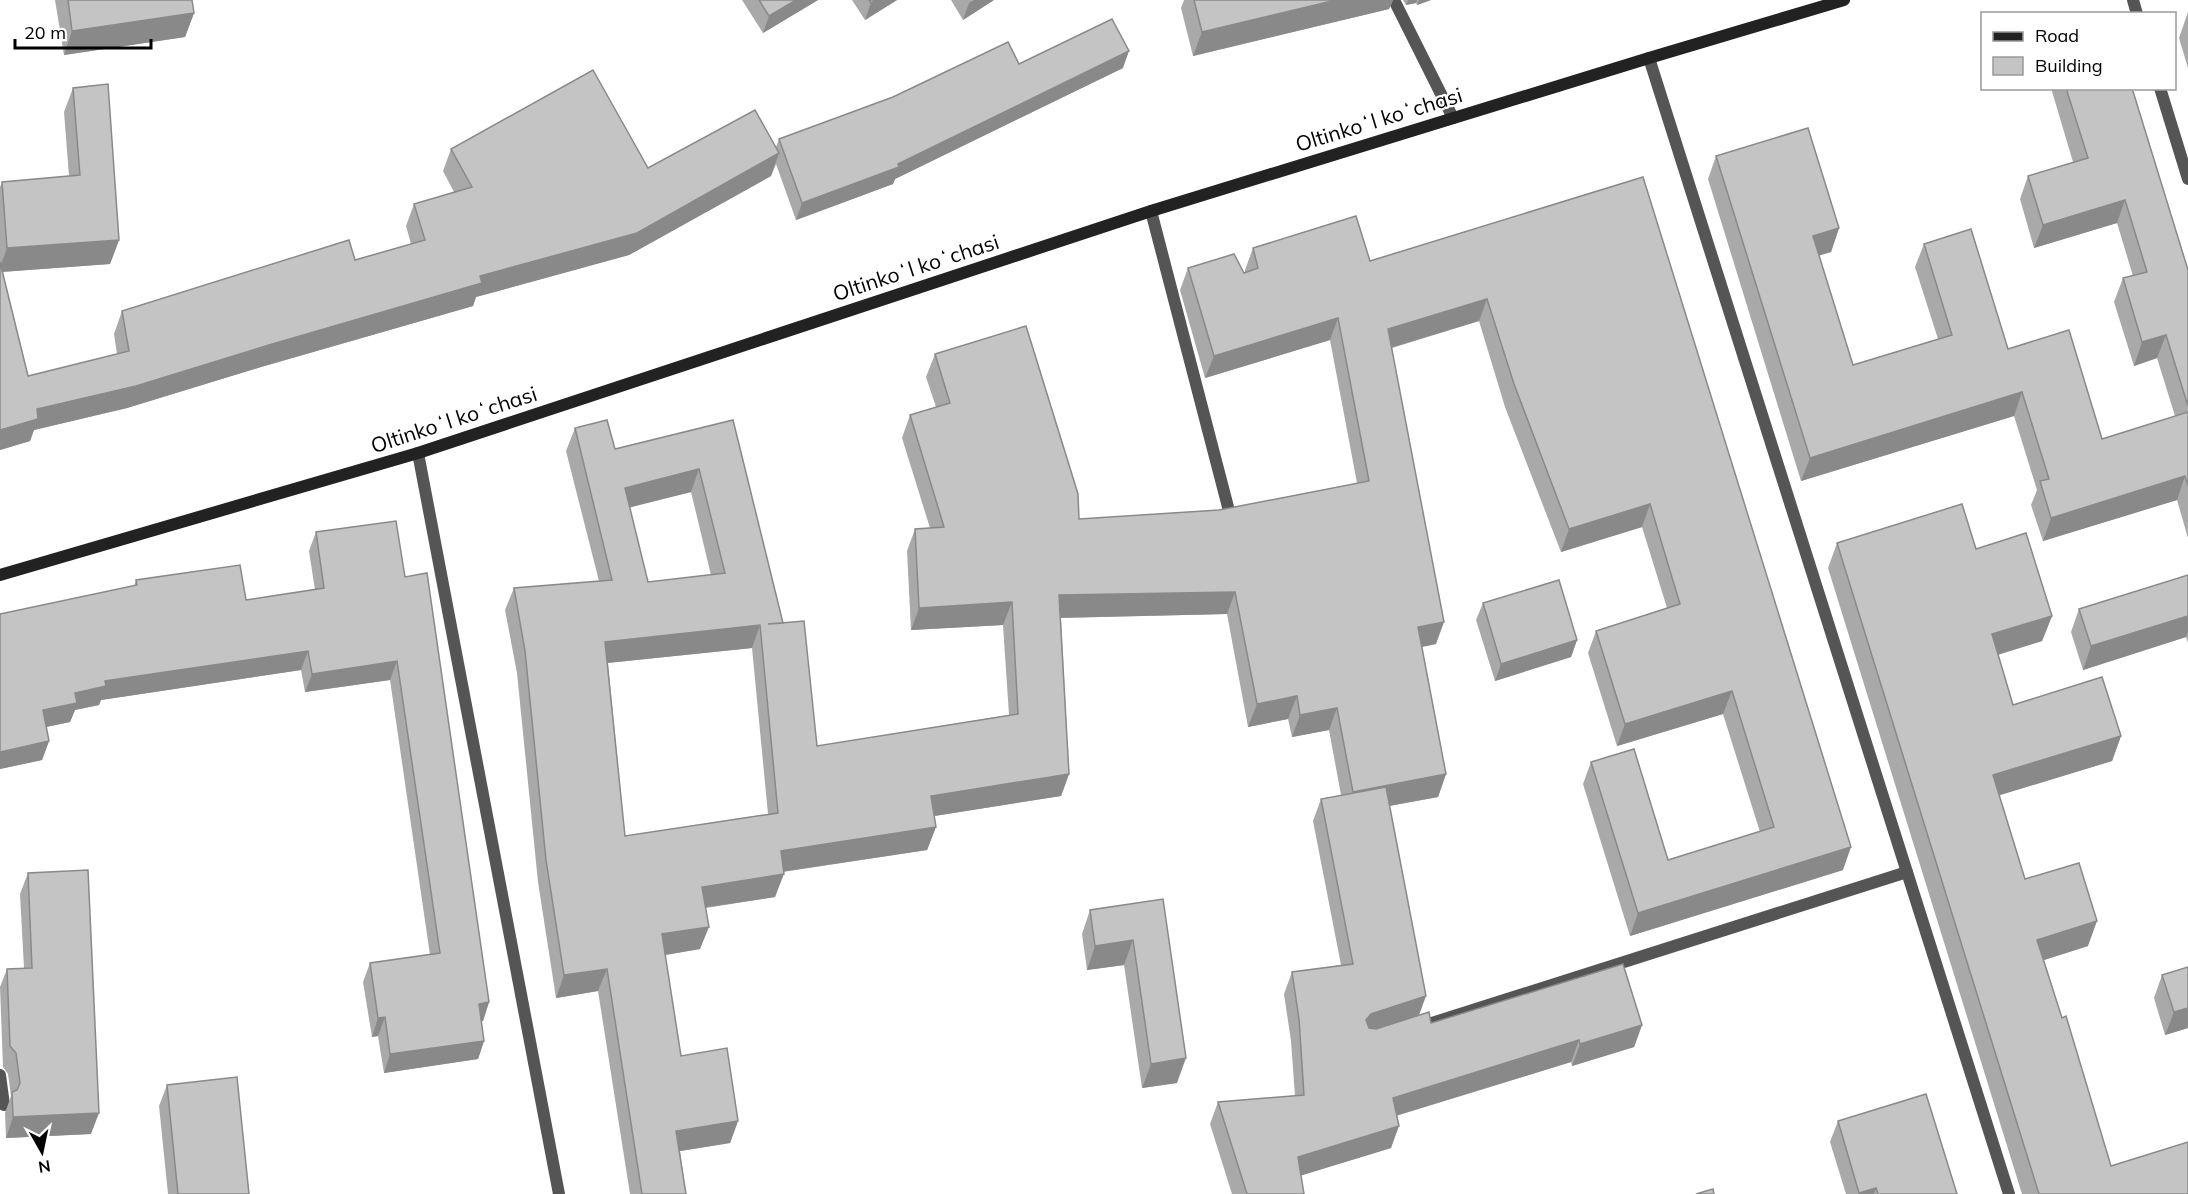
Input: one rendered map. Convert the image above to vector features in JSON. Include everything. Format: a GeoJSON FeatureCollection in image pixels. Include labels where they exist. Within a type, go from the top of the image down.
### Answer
{"type":"FeatureCollection","features":[{"type":"Feature","properties":{"kind":"main road","name":"Oltinkoʻl koʻchasi"},"geometry":{"type":"LineString","coordinates":[[0,575],[418,453],[1151,211],[1844,0]]}},
{"type":"Feature","properties":{"kind":"street"},"geometry":{"type":"LineString","coordinates":[[1394,0],[1453,118]]}},
{"type":"Feature","properties":{"kind":"street"},"geometry":{"type":"LineString","coordinates":[[1649,58],[2009,1194]]}},
{"type":"Feature","properties":{"kind":"street"},"geometry":{"type":"LineString","coordinates":[[2161,90],[2188,179]]}},
{"type":"Feature","properties":{"kind":"street"},"geometry":{"type":"LineString","coordinates":[[1151,211],[1228,507]]}},
{"type":"Feature","properties":{"kind":"street"},"geometry":{"type":"LineString","coordinates":[[418,453],[559,1194]]}},
{"type":"Feature","properties":{"kind":"street"},"geometry":{"type":"LineString","coordinates":[[1400,1033],[1907,872]]}},
{"type":"Feature","properties":{"kind":"street"},"geometry":{"type":"LineString","coordinates":[[0,1075],[4,1105]]}},
{"type":"Feature","properties":{"kind":"building"},"geometry":{"type":"Polygon","coordinates":[[[68,0],[192,0],[194,13],[72,31],[68,0]]]}},
{"type":"Feature","properties":{"kind":"building"},"geometry":{"type":"Polygon","coordinates":[[[759,0],[796,0],[769,16],[759,0]]]}},
{"type":"Feature","properties":{"kind":"building"},"geometry":{"type":"Polygon","coordinates":[[[1194,0],[1336,0],[1202,32],[1194,0]]]}},
{"type":"Feature","properties":{"kind":"building"},"geometry":{"type":"Polygon","coordinates":[[[1112,19],[1129,51],[898,164],[899,167],[802,203],[779,139],[893,97],[1008,42],[1019,64],[1112,19]]]}},
{"type":"Feature","properties":{"kind":"building"},"geometry":{"type":"Polygon","coordinates":[[[593,70],[648,168],[755,110],[779,153],[637,233],[480,276],[482,283],[136,386],[37,409],[38,419],[0,430],[0,262],[28,376],[129,351],[122,311],[349,240],[355,260],[425,240],[414,204],[472,187],[451,149],[593,70]]]}},
{"type":"Feature","properties":{"kind":"building"},"geometry":{"type":"Polygon","coordinates":[[[108,84],[119,240],[7,248],[2,182],[80,175],[73,88],[108,84]]]}},
{"type":"Feature","properties":{"kind":"building"},"geometry":{"type":"Polygon","coordinates":[[[2067,90],[2133,90],[2188,270],[2188,406],[2166,335],[2142,342],[2123,278],[2147,272],[2125,200],[2043,225],[2028,176],[2088,158],[2067,90]]]}},
{"type":"Feature","properties":{"kind":"building"},"geometry":{"type":"Polygon","coordinates":[[[1808,128],[1839,228],[1813,236],[1853,365],[1952,335],[1924,244],[1971,229],[2008,349],[2069,330],[2102,439],[2188,412],[2188,486],[2185,476],[2051,518],[2040,481],[2049,479],[2022,392],[1810,458],[1716,156],[1808,128]]]}},
{"type":"Feature","properties":{"kind":"building"},"geometry":{"type":"Polygon","coordinates":[[[1643,177],[1851,847],[1638,913],[1591,762],[1634,749],[1668,860],[1774,827],[1732,691],[1625,724],[1596,631],[1680,604],[1650,504],[1569,529],[1514,384],[1487,299],[1388,329],[1444,622],[1418,627],[1446,774],[1353,792],[1337,708],[1300,715],[1297,696],[1257,704],[1235,592],[1059,595],[1069,774],[931,796],[936,827],[781,851],[784,874],[702,887],[709,927],[662,934],[681,1056],[727,1048],[738,1121],[676,1131],[686,1194],[642,1194],[607,969],[564,975],[546,860],[525,651],[514,588],[612,580],[575,428],[607,420],[615,449],[733,420],[783,623],[804,621],[817,746],[1018,714],[1012,602],[919,608],[915,529],[944,527],[910,415],[950,403],[935,354],[1026,326],[1078,494],[1079,519],[1219,510],[1369,481],[1338,318],[1214,356],[1188,268],[1234,254],[1244,273],[1258,268],[1253,248],[1356,216],[1370,261],[1643,177]],[[699,469],[625,488],[648,582],[725,573],[699,469]],[[760,625],[605,642],[625,836],[778,813],[760,625]]]}},
{"type":"Feature","properties":{"kind":"building"},"geometry":{"type":"Polygon","coordinates":[[[1962,504],[1976,549],[2026,533],[2052,616],[1992,634],[2013,705],[2102,677],[2121,736],[1993,775],[2025,879],[2079,863],[2097,921],[2037,940],[2062,1018],[2066,1016],[2111,1166],[2188,1142],[2188,1194],[2039,1194],[1837,543],[1962,504]]]}},
{"type":"Feature","properties":{"kind":"building"},"geometry":{"type":"Polygon","coordinates":[[[396,521],[405,577],[427,573],[489,1002],[479,1004],[484,1041],[390,1054],[385,1017],[378,1018],[370,963],[440,953],[397,661],[312,674],[308,651],[105,681],[106,686],[75,693],[77,703],[43,710],[49,741],[0,752],[0,614],[137,585],[136,580],[240,565],[246,600],[324,588],[316,532],[396,521]]]}},
{"type":"Feature","properties":{"kind":"building"},"geometry":{"type":"Polygon","coordinates":[[[2188,575],[2188,616],[2091,646],[2079,609],[2188,575]]]}},
{"type":"Feature","properties":{"kind":"building"},"geometry":{"type":"Polygon","coordinates":[[[1559,580],[1577,640],[1501,664],[1483,603],[1559,580]]]}},
{"type":"Feature","properties":{"kind":"building"},"geometry":{"type":"Polygon","coordinates":[[[1386,787],[1426,996],[1371,1014],[1366,1020],[1369,1028],[1376,1029],[1429,1012],[1431,1023],[1623,964],[1642,1025],[1580,1044],[1579,1040],[1393,1098],[1399,1126],[1298,1157],[1304,1194],[1247,1194],[1218,1102],[1304,1095],[1299,1019],[1292,972],[1353,964],[1321,799],[1386,787]]]}},
{"type":"Feature","properties":{"kind":"building"},"geometry":{"type":"Polygon","coordinates":[[[88,870],[99,1113],[13,1117],[12,1092],[17,1090],[20,1083],[16,1053],[10,1046],[7,969],[32,968],[28,873],[88,870]]]}},
{"type":"Feature","properties":{"kind":"building"},"geometry":{"type":"Polygon","coordinates":[[[1163,899],[1186,1058],[1151,1064],[1133,940],[1095,946],[1090,910],[1163,899]]]}},
{"type":"Feature","properties":{"kind":"building"},"geometry":{"type":"Polygon","coordinates":[[[2188,967],[2188,1008],[2174,1012],[2162,975],[2188,967]]]}},
{"type":"Feature","properties":{"kind":"building"},"geometry":{"type":"Polygon","coordinates":[[[237,1077],[249,1194],[178,1194],[167,1085],[237,1077]]]}},
{"type":"Feature","properties":{"kind":"building"},"geometry":{"type":"Polygon","coordinates":[[[1926,1094],[1957,1194],[1878,1194],[1876,1188],[1859,1193],[1838,1121],[1926,1094]]]}},
{"type":"Feature","properties":{"kind":"building"},"geometry":{"type":"Polygon","coordinates":[[[1713,1189],[1714,1194],[1696,1194],[1713,1189]]]}}]}
